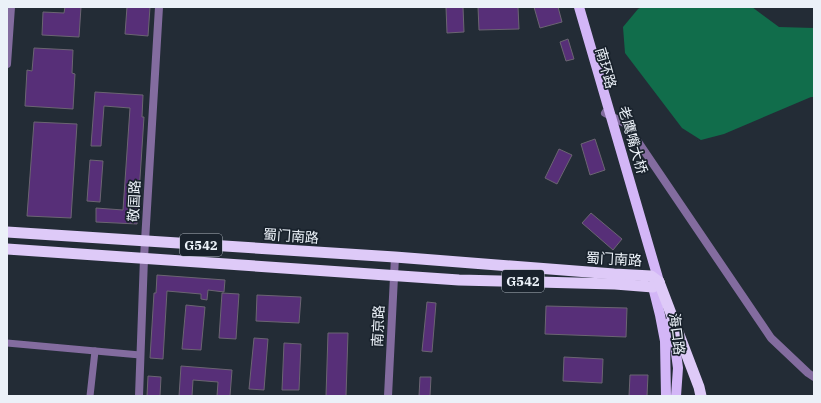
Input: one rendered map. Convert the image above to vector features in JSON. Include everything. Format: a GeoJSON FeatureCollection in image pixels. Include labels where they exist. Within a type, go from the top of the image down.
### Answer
{"type":"FeatureCollection","features":[{"type":"Feature","properties":{"kind":"highway","name":"蜀门南路"},"geometry":{"type":"LineString","coordinates":[[7,232],[614,274],[654,282]]}},
{"type":"Feature","properties":{"kind":"highway","name":"蜀门南路"},"geometry":{"type":"LineString","coordinates":[[7,249],[459,280],[615,284],[654,282]]}},
{"type":"Feature","properties":{"kind":"highway"},"geometry":{"type":"LineString","coordinates":[[654,282],[699,387],[701,396]]}},
{"type":"Feature","properties":{"kind":"main road","name":"南环路"},"geometry":{"type":"LineString","coordinates":[[574,7],[608,115],[654,282]]}},
{"type":"Feature","properties":{"kind":"main road","name":"老鹰嘴大桥"},"geometry":{"type":"LineString","coordinates":[[579,7],[608,115]]}},
{"type":"Feature","properties":{"kind":"main road","name":"海口路"},"geometry":{"type":"LineString","coordinates":[[654,282],[664,341],[666,396]]}},
{"type":"Feature","properties":{"kind":"main road","name":"海口路"},"geometry":{"type":"LineString","coordinates":[[654,282],[669,314],[674,338],[678,368],[676,396]]}},
{"type":"Feature","properties":{"kind":"street","name":"敬国路"},"geometry":{"type":"LineString","coordinates":[[139,396],[144,258],[159,7]]}},
{"type":"Feature","properties":{"kind":"street"},"geometry":{"type":"LineString","coordinates":[[7,64],[10,11]]}},
{"type":"Feature","properties":{"kind":"street"},"geometry":{"type":"LineString","coordinates":[[608,115],[626,124],[771,338],[814,377]]}},
{"type":"Feature","properties":{"kind":"street","name":"南京路"},"geometry":{"type":"LineString","coordinates":[[388,396],[395,258]]}},
{"type":"Feature","properties":{"kind":"street"},"geometry":{"type":"LineString","coordinates":[[7,342],[140,355]]}},
{"type":"Feature","properties":{"kind":"street"},"geometry":{"type":"LineString","coordinates":[[90,396],[95,351]]}},
{"type":"Feature","properties":{"kind":"green space"},"geometry":{"type":"Polygon","coordinates":[[[642,7],[752,7],[779,27],[814,28],[814,97],[724,134],[701,140],[682,128],[625,53],[623,27],[638,9],[642,7]]]}},
{"type":"Feature","properties":{"kind":"building"},"geometry":{"type":"Polygon","coordinates":[[[65,7],[81,7],[79,37],[42,35],[43,12],[64,13],[65,7]]]}},
{"type":"Feature","properties":{"kind":"building"},"geometry":{"type":"Polygon","coordinates":[[[127,7],[150,7],[148,36],[125,34],[127,7]]]}},
{"type":"Feature","properties":{"kind":"building"},"geometry":{"type":"Polygon","coordinates":[[[446,7],[463,7],[464,32],[447,33],[446,7]]]}},
{"type":"Feature","properties":{"kind":"building"},"geometry":{"type":"Polygon","coordinates":[[[478,7],[518,7],[519,29],[479,30],[478,7]]]}},
{"type":"Feature","properties":{"kind":"building"},"geometry":{"type":"Polygon","coordinates":[[[534,7],[558,7],[562,22],[540,28],[534,7]]]}},
{"type":"Feature","properties":{"kind":"building"},"geometry":{"type":"Polygon","coordinates":[[[568,39],[574,59],[566,61],[560,42],[568,39]]]}},
{"type":"Feature","properties":{"kind":"building"},"geometry":{"type":"Polygon","coordinates":[[[34,48],[73,50],[72,73],[75,74],[73,109],[25,106],[27,70],[32,71],[34,48]]]}},
{"type":"Feature","properties":{"kind":"building"},"geometry":{"type":"Polygon","coordinates":[[[95,92],[143,95],[142,117],[144,117],[137,224],[96,222],[96,208],[123,210],[130,108],[104,106],[101,146],[91,146],[95,92]]]}},
{"type":"Feature","properties":{"kind":"building"},"geometry":{"type":"Polygon","coordinates":[[[34,122],[77,124],[71,218],[27,216],[34,122]]]}},
{"type":"Feature","properties":{"kind":"building"},"geometry":{"type":"Polygon","coordinates":[[[595,139],[605,170],[590,175],[581,144],[595,139]]]}},
{"type":"Feature","properties":{"kind":"building"},"geometry":{"type":"Polygon","coordinates":[[[559,149],[572,155],[557,184],[545,178],[559,149]]]}},
{"type":"Feature","properties":{"kind":"building"},"geometry":{"type":"Polygon","coordinates":[[[90,160],[103,161],[100,202],[87,201],[90,160]]]}},
{"type":"Feature","properties":{"kind":"building"},"geometry":{"type":"Polygon","coordinates":[[[591,213],[622,239],[613,250],[582,223],[591,213]]]}},
{"type":"Feature","properties":{"kind":"building"},"geometry":{"type":"Polygon","coordinates":[[[157,275],[225,280],[224,292],[208,290],[207,300],[201,299],[201,294],[167,291],[163,359],[150,358],[154,293],[156,293],[157,275]]]}},
{"type":"Feature","properties":{"kind":"building"},"geometry":{"type":"Polygon","coordinates":[[[222,293],[239,294],[236,339],[219,338],[222,293]]]}},
{"type":"Feature","properties":{"kind":"building"},"geometry":{"type":"Polygon","coordinates":[[[257,295],[301,297],[299,323],[256,321],[257,295]]]}},
{"type":"Feature","properties":{"kind":"building"},"geometry":{"type":"Polygon","coordinates":[[[427,302],[436,303],[432,352],[422,351],[427,302]]]}},
{"type":"Feature","properties":{"kind":"building"},"geometry":{"type":"Polygon","coordinates":[[[186,305],[205,307],[201,350],[182,349],[186,305]]]}},
{"type":"Feature","properties":{"kind":"building"},"geometry":{"type":"Polygon","coordinates":[[[546,306],[627,308],[626,337],[545,334],[546,306]]]}},
{"type":"Feature","properties":{"kind":"building"},"geometry":{"type":"Polygon","coordinates":[[[328,333],[348,333],[346,396],[326,396],[328,333]]]}},
{"type":"Feature","properties":{"kind":"building"},"geometry":{"type":"Polygon","coordinates":[[[254,338],[268,339],[264,390],[249,389],[254,338]]]}},
{"type":"Feature","properties":{"kind":"building"},"geometry":{"type":"Polygon","coordinates":[[[284,343],[301,344],[299,390],[282,390],[284,343]]]}},
{"type":"Feature","properties":{"kind":"building"},"geometry":{"type":"Polygon","coordinates":[[[564,357],[603,359],[602,383],[563,381],[564,357]]]}},
{"type":"Feature","properties":{"kind":"building"},"geometry":{"type":"Polygon","coordinates":[[[181,366],[232,370],[230,396],[217,396],[218,382],[193,380],[192,396],[179,396],[181,366]]]}},
{"type":"Feature","properties":{"kind":"building"},"geometry":{"type":"Polygon","coordinates":[[[630,375],[648,375],[647,396],[629,396],[630,375]]]}},
{"type":"Feature","properties":{"kind":"building"},"geometry":{"type":"Polygon","coordinates":[[[148,376],[161,377],[160,396],[147,396],[148,376]]]}},
{"type":"Feature","properties":{"kind":"building"},"geometry":{"type":"Polygon","coordinates":[[[420,377],[431,377],[430,396],[419,396],[420,377]]]}}]}
